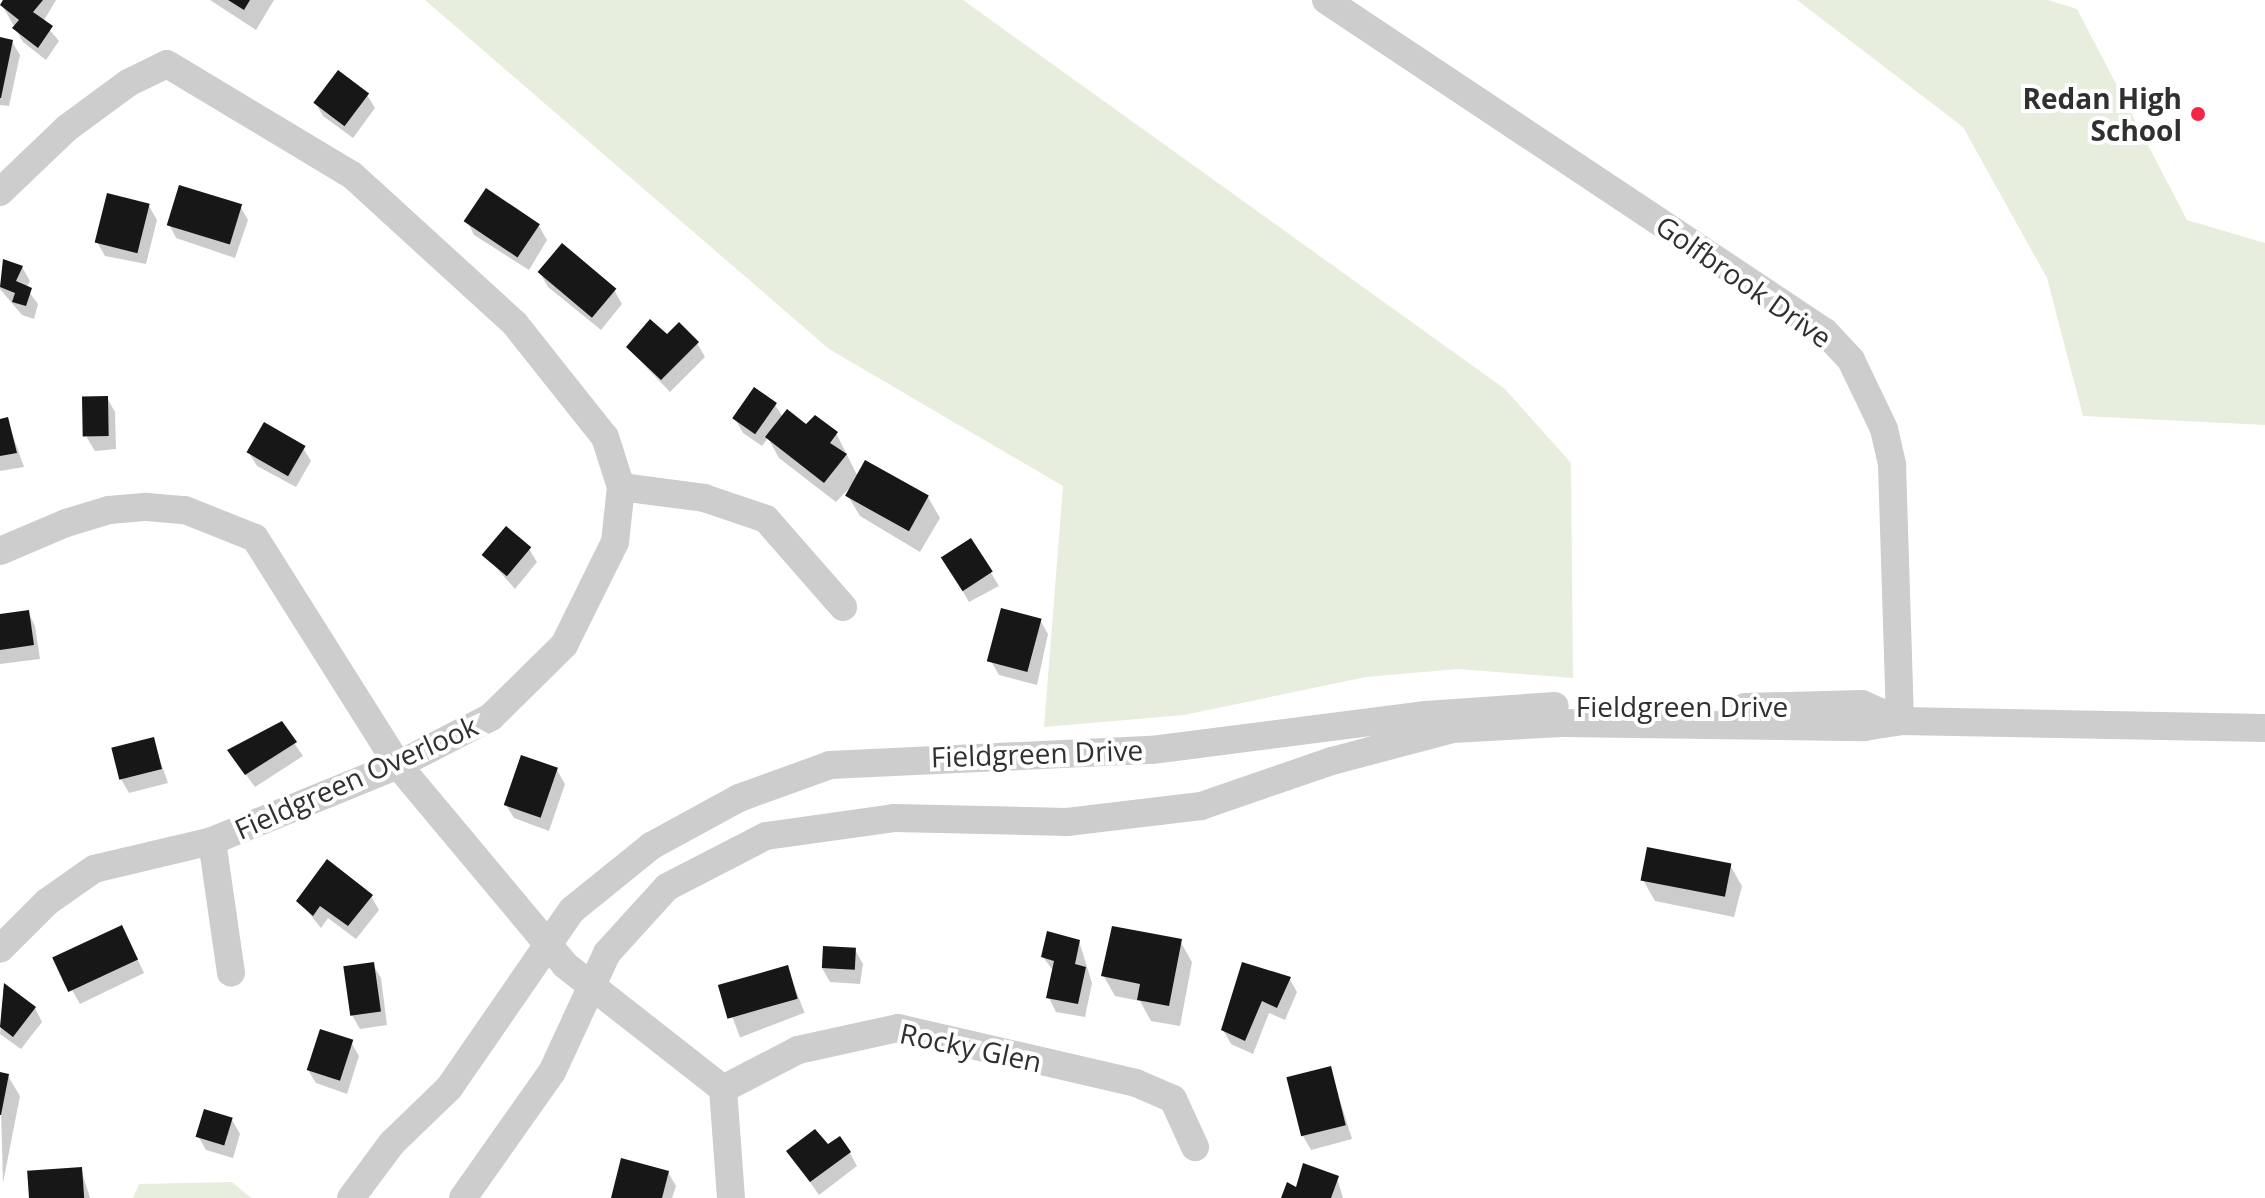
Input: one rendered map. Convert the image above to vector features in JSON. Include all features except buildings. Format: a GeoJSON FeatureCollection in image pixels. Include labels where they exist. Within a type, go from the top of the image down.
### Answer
{"type":"FeatureCollection","features":[{"type":"Feature","properties":{"kind":"street","name":"Golfbrook Drive"},"geometry":{"type":"LineString","coordinates":[[1326,0],[1825,332],[1851,360],[1884,429],[1892,465],[1900,721]]}},
{"type":"Feature","properties":{"kind":"street","name":"Fieldgreen Overlook"},"geometry":{"type":"LineString","coordinates":[[0,192],[67,128],[128,83],[167,64],[352,175],[515,324],[605,437],[621,487],[615,542],[564,645],[491,717],[398,765],[212,841],[94,869],[47,902],[0,949]]}},
{"type":"Feature","properties":{"kind":"street"},"geometry":{"type":"LineString","coordinates":[[621,487],[704,498],[766,519],[843,607]]}},
{"type":"Feature","properties":{"kind":"street"},"geometry":{"type":"LineString","coordinates":[[0,551],[66,523],[109,510],[147,507],[185,510],[255,538],[398,765],[547,943],[590,983],[723,1089],[731,1198]]}},
{"type":"Feature","properties":{"kind":"street","name":"Fieldgreen Drive"},"geometry":{"type":"LineString","coordinates":[[351,1198],[392,1143],[449,1088],[572,910],[651,846],[739,798],[830,765],[1152,750],[1512,706],[1862,704],[1900,721]]}},
{"type":"Feature","properties":{"kind":"street","name":"Fieldgreen Drive"},"geometry":{"type":"LineString","coordinates":[[463,1198],[552,1072],[590,983],[607,953],[667,887],[766,836],[894,818],[1067,822],[1201,806],[1332,761],[1452,729],[1562,723],[1864,727],[1900,721],[2265,728]]}},
{"type":"Feature","properties":{"kind":"street"},"geometry":{"type":"LineString","coordinates":[[212,841],[231,973]]}},
{"type":"Feature","properties":{"kind":"street","name":"Rocky Glen"},"geometry":{"type":"LineString","coordinates":[[723,1089],[798,1050],[898,1028],[1136,1083],[1173,1099],[1195,1147]]}},
{"type":"Feature","properties":{"kind":"green space"},"geometry":{"type":"Polygon","coordinates":[[[425,0],[963,0],[1505,389],[1571,463],[1573,678],[1458,669],[1366,677],[1184,715],[1044,727],[1063,486],[829,349],[425,0]]]}},
{"type":"Feature","properties":{"kind":"green space"},"geometry":{"type":"Polygon","coordinates":[[[1797,0],[2048,0],[2077,9],[2187,220],[2265,243],[2265,425],[2083,416],[2047,278],[1963,127],[1797,0]]]}},
{"type":"Feature","properties":{"kind":"green space"},"geometry":{"type":"Polygon","coordinates":[[[232,1182],[251,1198],[133,1198],[139,1184],[232,1182]]]}},
{"type":"Feature","properties":{"kind":"place","name":"Redan High School"},"geometry":{"type":"Point","coordinates":[2198,114]}}]}
